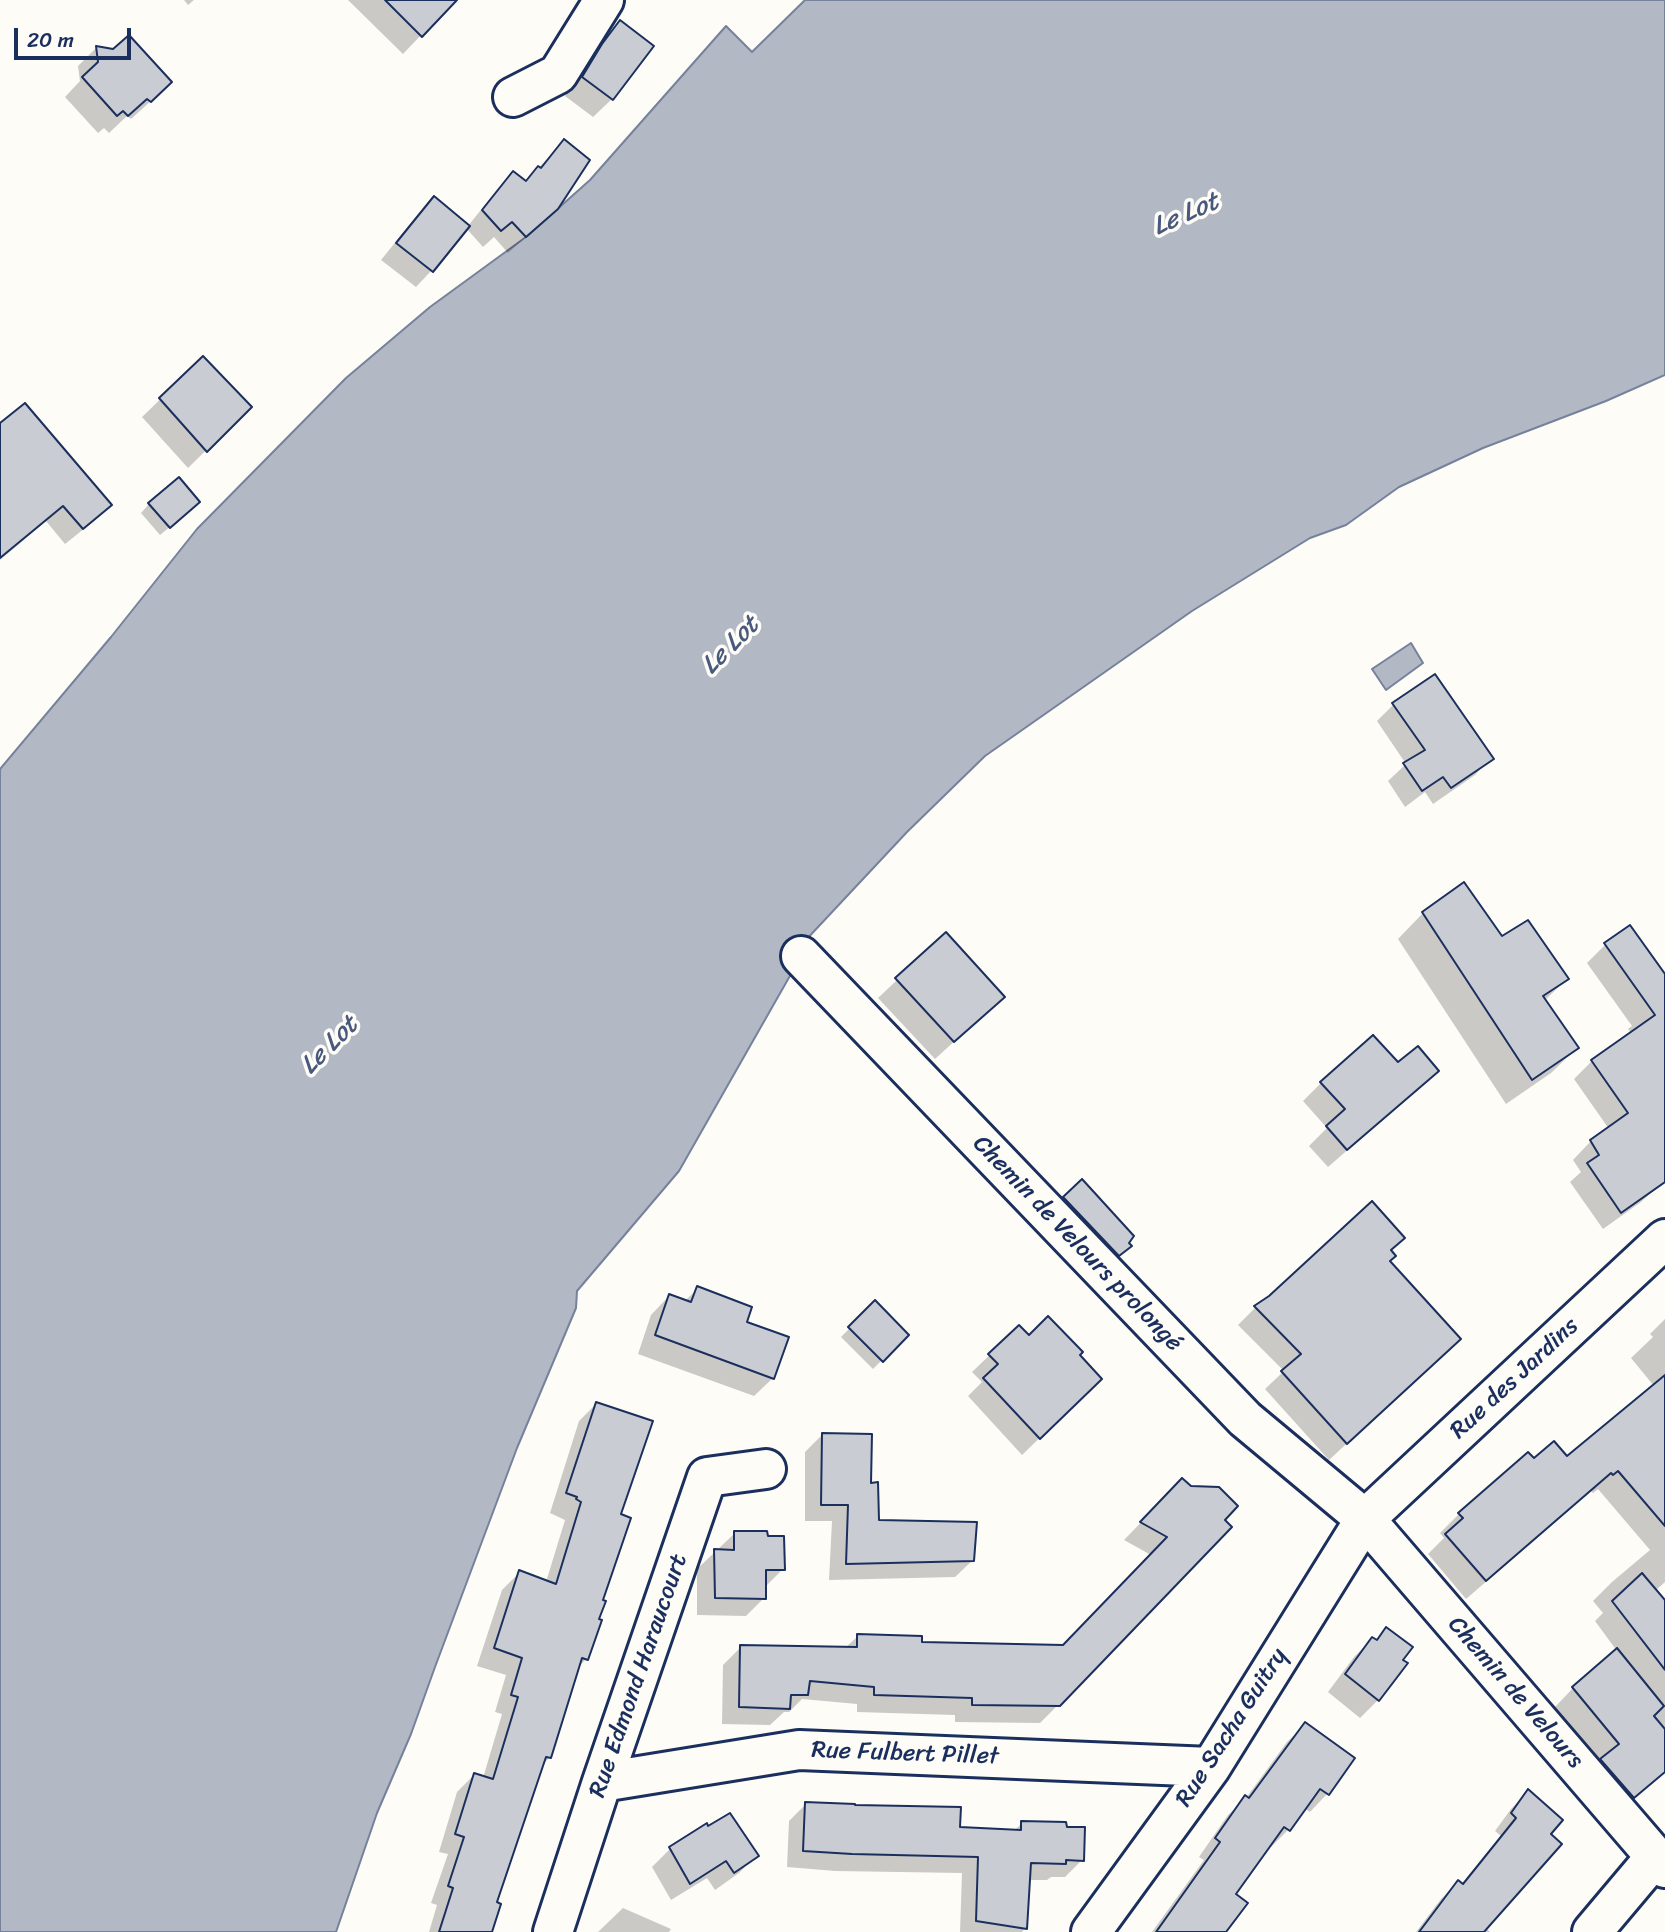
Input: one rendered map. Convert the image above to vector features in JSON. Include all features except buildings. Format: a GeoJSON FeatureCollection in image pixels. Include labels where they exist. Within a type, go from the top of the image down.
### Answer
{"type":"FeatureCollection","features":[{"type":"Feature","properties":{"kind":"street"},"geometry":{"type":"LineString","coordinates":[[513,97],[558,74],[604,0]]}},
{"type":"Feature","properties":{"kind":"street","name":"Chemin de Velours prolongé"},"geometry":{"type":"LineString","coordinates":[[801,956],[1245,1419],[1365,1519]]}},
{"type":"Feature","properties":{"kind":"street","name":"Rue des Jardins"},"geometry":{"type":"LineString","coordinates":[[1365,1519],[1665,1239]]}},
{"type":"Feature","properties":{"kind":"street","name":"Rue Edmond Haraucourt"},"geometry":{"type":"LineString","coordinates":[[553,1932],[708,1478],[766,1469]]}},
{"type":"Feature","properties":{"kind":"street","name":"Rue Sacha Guitry"},"geometry":{"type":"LineString","coordinates":[[1091,1932],[1211,1767],[1365,1519]]}},
{"type":"Feature","properties":{"kind":"street","name":"Chemin de Velours"},"geometry":{"type":"LineString","coordinates":[[1365,1519],[1660,1862]]}},
{"type":"Feature","properties":{"kind":"street","name":"Rue Fulbert Pillet"},"geometry":{"type":"LineString","coordinates":[[602,1782],[799,1750],[1211,1767]]}},
{"type":"Feature","properties":{"kind":"street"},"geometry":{"type":"LineString","coordinates":[[1592,1932],[1660,1862]]}},
{"type":"Feature","properties":{"kind":"water","name":"Le Lot"},"geometry":{"type":"Polygon","coordinates":[[[805,0],[1665,0],[1665,375],[1606,401],[1483,448],[1399,487],[1346,525],[1310,538],[1192,611],[985,756],[907,832],[804,942],[791,974],[679,1171],[577,1291],[576,1308],[517,1448],[411,1734],[377,1813],[336,1932],[0,1932],[0,769],[197,529],[346,378],[430,307],[526,237],[590,180],[726,26],[752,52],[805,0]]]}},
{"type":"Feature","properties":{"kind":"water"},"geometry":{"type":"Polygon","coordinates":[[[1411,643],[1423,663],[1386,690],[1372,669],[1411,643]]]}}]}
